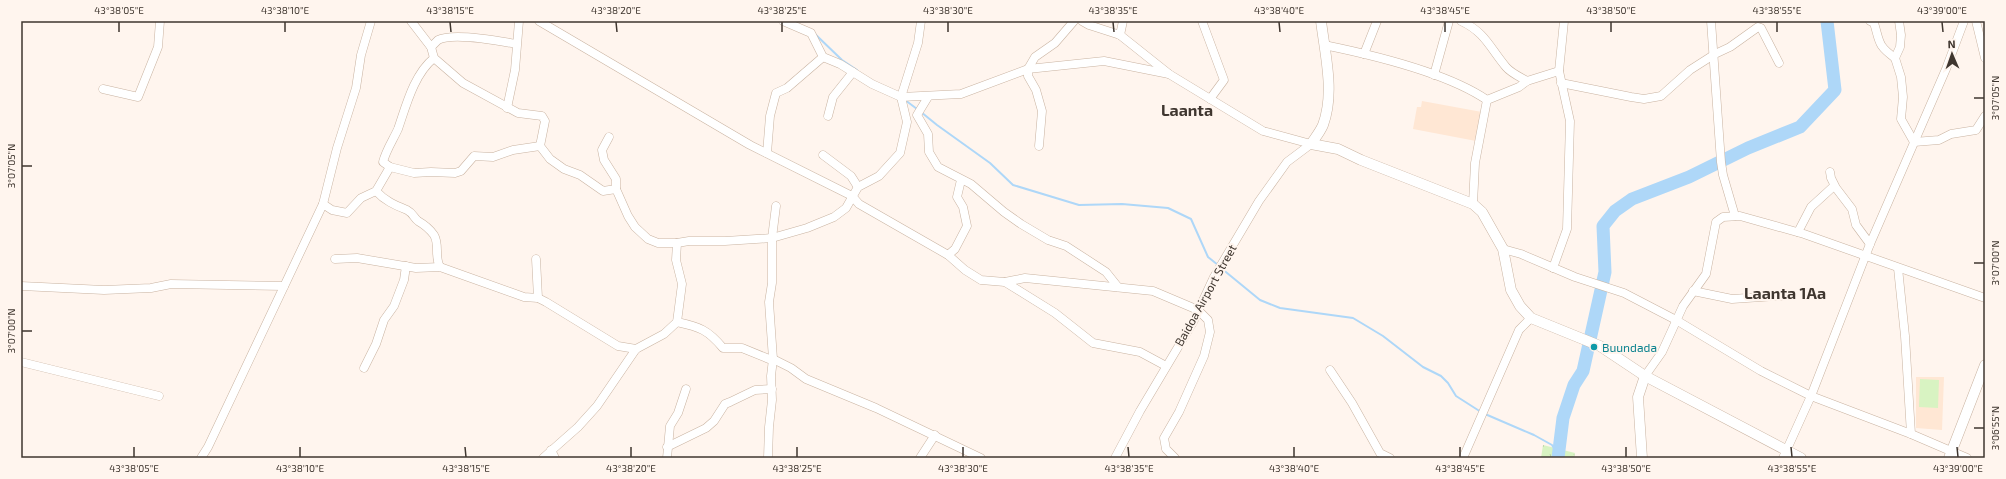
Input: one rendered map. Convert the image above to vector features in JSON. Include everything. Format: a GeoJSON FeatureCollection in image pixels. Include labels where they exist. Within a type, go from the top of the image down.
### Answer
{"type":"FeatureCollection","features":[{"type":"Feature","properties":{"kind":"main road"},"geometry":{"type":"LineString","coordinates":[[1321,21],[1329,81],[1326,114],[1322,126],[1311,144],[1338,149],[1367,163],[1473,204],[1482,212],[1503,249],[1511,290],[1520,306],[1531,318],[1600,346],[1645,376],[1784,455],[1801,458]]}},
{"type":"Feature","properties":{"kind":"main road"},"geometry":{"type":"LineString","coordinates":[[1950,455],[1985,365]]}},
{"type":"Feature","properties":{"kind":"main road"},"geometry":{"type":"LineString","coordinates":[[1642,458],[1638,396],[1645,376]]}},
{"type":"Feature","properties":{"kind":"street"},"geometry":{"type":"LineString","coordinates":[[103,89],[138,97],[158,47],[160,21]]}},
{"type":"Feature","properties":{"kind":"street"},"geometry":{"type":"LineString","coordinates":[[201,458],[323,204],[337,148],[356,88],[361,55],[371,21]]}},
{"type":"Feature","properties":{"kind":"street"},"geometry":{"type":"LineString","coordinates":[[411,21],[431,47],[434,58],[463,83],[487,94],[518,113],[542,116],[545,121],[540,146],[550,159],[564,169],[580,174],[603,191],[616,189]]}},
{"type":"Feature","properties":{"kind":"street"},"geometry":{"type":"LineString","coordinates":[[508,108],[515,70],[519,21]]}},
{"type":"Feature","properties":{"kind":"street"},"geometry":{"type":"LineString","coordinates":[[539,21],[767,153],[852,196],[858,204],[948,255],[965,270],[980,280],[1005,282],[1025,278],[1153,291],[1198,310],[1208,320],[1210,332],[1204,356],[1180,412],[1164,438],[1166,449],[1175,458]]}},
{"type":"Feature","properties":{"kind":"street"},"geometry":{"type":"LineString","coordinates":[[783,21],[811,33],[823,57],[853,72],[872,84],[901,97],[928,97],[961,94],[1028,69],[1104,61],[1169,74]]}},
{"type":"Feature","properties":{"kind":"street"},"geometry":{"type":"LineString","coordinates":[[609,137],[602,150],[604,160],[616,179],[616,189],[628,216],[635,227],[648,239],[658,243],[677,243],[689,241],[725,242],[772,238],[807,228],[834,217],[846,208],[858,188],[879,176],[900,153],[907,122],[901,97],[918,42],[921,21]]}},
{"type":"Feature","properties":{"kind":"street"},"geometry":{"type":"LineString","coordinates":[[1039,146],[1042,111],[1036,90],[1028,76],[1028,69],[1034,57],[1055,43],[1074,21]]}},
{"type":"Feature","properties":{"kind":"street"},"geometry":{"type":"LineString","coordinates":[[1082,21],[1089,25],[1120,35],[1169,74],[1263,131],[1311,144]]}},
{"type":"Feature","properties":{"kind":"street"},"geometry":{"type":"LineString","coordinates":[[1120,35],[1123,21]]}},
{"type":"Feature","properties":{"kind":"street"},"geometry":{"type":"LineString","coordinates":[[1202,21],[1224,80],[1210,99]]}},
{"type":"Feature","properties":{"kind":"street"},"geometry":{"type":"LineString","coordinates":[[1364,54],[1377,21]]}},
{"type":"Feature","properties":{"kind":"street"},"geometry":{"type":"LineString","coordinates":[[1434,75],[1449,21]]}},
{"type":"Feature","properties":{"kind":"street"},"geometry":{"type":"LineString","coordinates":[[1461,21],[1474,26],[1491,44],[1507,68],[1527,81]]}},
{"type":"Feature","properties":{"kind":"street"},"geometry":{"type":"LineString","coordinates":[[1554,268],[1567,229],[1570,121],[1558,71],[1564,21]]}},
{"type":"Feature","properties":{"kind":"street"},"geometry":{"type":"LineString","coordinates":[[1711,21],[1715,54],[1721,162],[1723,175],[1736,216]]}},
{"type":"Feature","properties":{"kind":"street"},"geometry":{"type":"LineString","coordinates":[[1870,21],[1874,23],[1879,43],[1886,52],[1896,58]]}},
{"type":"Feature","properties":{"kind":"street"},"geometry":{"type":"LineString","coordinates":[[1899,21],[1901,35],[1900,47],[1896,58],[1902,84],[1901,119],[1914,142]]}},
{"type":"Feature","properties":{"kind":"street"},"geometry":{"type":"LineString","coordinates":[[1784,455],[1811,396],[1870,244],[1946,69],[1964,21]]}},
{"type":"Feature","properties":{"kind":"street"},"geometry":{"type":"LineString","coordinates":[[1976,21],[1985,58]]}},
{"type":"Feature","properties":{"kind":"street"},"geometry":{"type":"LineString","coordinates":[[1561,83],[1644,99],[1661,96],[1690,70],[1715,54],[1730,47],[1758,27],[1761,28],[1779,63]]}},
{"type":"Feature","properties":{"kind":"street"},"geometry":{"type":"LineString","coordinates":[[431,47],[438,40],[453,38],[486,37],[516,44]]}},
{"type":"Feature","properties":{"kind":"street"},"geometry":{"type":"LineString","coordinates":[[1324,45],[1364,54],[1434,75],[1472,90],[1488,100]]}},
{"type":"Feature","properties":{"kind":"street"},"geometry":{"type":"LineString","coordinates":[[767,153],[770,116],[776,93],[787,88],[823,57]]}},
{"type":"Feature","properties":{"kind":"street"},"geometry":{"type":"LineString","coordinates":[[434,58],[427,63],[409,92],[398,129],[385,154],[383,162],[390,167],[414,173],[455,173],[461,171],[474,156],[493,156],[513,150],[540,146]]}},
{"type":"Feature","properties":{"kind":"street"},"geometry":{"type":"LineString","coordinates":[[1488,100],[1518,88],[1527,81],[1558,71]]}},
{"type":"Feature","properties":{"kind":"street"},"geometry":{"type":"LineString","coordinates":[[828,116],[833,97],[853,72]]}},
{"type":"Feature","properties":{"kind":"street"},"geometry":{"type":"LineString","coordinates":[[907,122],[917,114],[928,97]]}},
{"type":"Feature","properties":{"kind":"street"},"geometry":{"type":"LineString","coordinates":[[1473,204],[1475,163],[1488,100]]}},
{"type":"Feature","properties":{"kind":"street"},"geometry":{"type":"LineString","coordinates":[[917,114],[928,134],[929,152],[938,167],[971,184],[1004,212],[1021,224],[1048,240],[1066,246],[1106,272],[1118,287]]}},
{"type":"Feature","properties":{"kind":"street"},"geometry":{"type":"LineString","coordinates":[[1914,142],[1939,140],[1951,134],[1976,130],[1985,116]]}},
{"type":"Feature","properties":{"kind":"street","name":"Baidoa Airport Street"},"geometry":{"type":"LineString","coordinates":[[1115,458],[1198,310],[1223,259],[1259,201],[1287,162],[1311,144]]}},
{"type":"Feature","properties":{"kind":"street"},"geometry":{"type":"LineString","coordinates":[[823,155],[851,176],[858,188]]}},
{"type":"Feature","properties":{"kind":"street"},"geometry":{"type":"LineString","coordinates":[[323,204],[332,210],[347,213],[361,198],[376,191],[390,167]]}},
{"type":"Feature","properties":{"kind":"street"},"geometry":{"type":"LineString","coordinates":[[1830,172],[1834,186],[1852,209],[1856,225],[1870,244]]}},
{"type":"Feature","properties":{"kind":"street"},"geometry":{"type":"LineString","coordinates":[[948,255],[955,249],[967,226],[963,207],[957,197],[961,180]]}},
{"type":"Feature","properties":{"kind":"street"},"geometry":{"type":"LineString","coordinates":[[1798,232],[1811,207],[1834,186]]}},
{"type":"Feature","properties":{"kind":"street"},"geometry":{"type":"LineString","coordinates":[[376,191],[391,203],[413,214],[417,220],[425,224],[435,236],[437,245],[435,253],[440,268]]}},
{"type":"Feature","properties":{"kind":"street"},"geometry":{"type":"LineString","coordinates":[[768,458],[773,359],[769,302],[772,283],[772,238],[776,206]]}},
{"type":"Feature","properties":{"kind":"street"},"geometry":{"type":"LineString","coordinates":[[1645,376],[1662,352],[1676,320],[1693,291],[1706,274],[1716,222],[1723,218],[1740,216],[1798,232],[1985,298]]}},
{"type":"Feature","properties":{"kind":"street"},"geometry":{"type":"LineString","coordinates":[[543,458],[553,454],[597,406],[636,349],[664,334],[677,322],[682,284],[676,260],[677,243]]}},
{"type":"Feature","properties":{"kind":"street"},"geometry":{"type":"LineString","coordinates":[[1503,249],[1624,293],[1676,320],[1761,371],[1811,396],[1911,434],[1950,455],[1967,458]]}},
{"type":"Feature","properties":{"kind":"street"},"geometry":{"type":"LineString","coordinates":[[335,259],[358,258],[416,268],[440,268],[524,297],[538,298],[564,312],[618,346],[636,349]]}},
{"type":"Feature","properties":{"kind":"street"},"geometry":{"type":"LineString","coordinates":[[536,259],[538,298]]}},
{"type":"Feature","properties":{"kind":"street"},"geometry":{"type":"LineString","coordinates":[[364,368],[376,344],[384,320],[394,306],[404,280],[406,266]]}},
{"type":"Feature","properties":{"kind":"street"},"geometry":{"type":"LineString","coordinates":[[1898,268],[1905,336],[1911,434]]}},
{"type":"Feature","properties":{"kind":"street"},"geometry":{"type":"LineString","coordinates":[[1005,282],[1055,313],[1094,343],[1140,352],[1166,366]]}},
{"type":"Feature","properties":{"kind":"street"},"geometry":{"type":"LineString","coordinates":[[21,286],[104,290],[151,288],[171,284],[284,286]]}},
{"type":"Feature","properties":{"kind":"street"},"geometry":{"type":"LineString","coordinates":[[1693,291],[1732,299],[1791,295]]}},
{"type":"Feature","properties":{"kind":"street"},"geometry":{"type":"LineString","coordinates":[[1463,458],[1519,330],[1531,318]]}},
{"type":"Feature","properties":{"kind":"street"},"geometry":{"type":"LineString","coordinates":[[677,322],[690,325],[712,334],[723,348],[742,348],[769,359],[773,359],[791,368],[806,379],[876,408],[981,458]]}},
{"type":"Feature","properties":{"kind":"street"},"geometry":{"type":"LineString","coordinates":[[21,362],[159,396]]}},
{"type":"Feature","properties":{"kind":"street"},"geometry":{"type":"LineString","coordinates":[[1330,370],[1352,403],[1377,455],[1390,458]]}},
{"type":"Feature","properties":{"kind":"street"},"geometry":{"type":"LineString","coordinates":[[667,458],[670,426],[678,413],[686,389]]}},
{"type":"Feature","properties":{"kind":"street"},"geometry":{"type":"LineString","coordinates":[[668,447],[706,428],[714,421],[725,404],[755,390],[772,389]]}},
{"type":"Feature","properties":{"kind":"street"},"geometry":{"type":"LineString","coordinates":[[920,458],[935,435]]}},
{"type":"Feature","properties":{"kind":"shaded area"},"geometry":{"type":"Polygon","coordinates":[[[1422,101],[1482,112],[1476,141],[1413,129],[1417,107],[1421,107],[1422,101]]]}},
{"type":"Feature","properties":{"kind":"shaded area"},"geometry":{"type":"Polygon","coordinates":[[[1916,377],[1944,377],[1942,430],[1916,428],[1916,377]]]}},
{"type":"Feature","properties":{"kind":"green space"},"geometry":{"type":"Polygon","coordinates":[[[1920,379],[1939,380],[1938,408],[1919,407],[1920,379]]]}},
{"type":"Feature","properties":{"kind":"green space"},"geometry":{"type":"Polygon","coordinates":[[[1543,445],[1575,453],[1574,458],[1541,458],[1543,445]]]}},
{"type":"Feature","properties":{"kind":"waterway"},"geometry":{"type":"LineString","coordinates":[[1558,458],[1563,418],[1574,385],[1583,371],[1605,272],[1603,226],[1615,211],[1632,199],[1689,177],[1748,148],[1800,127],[1835,90],[1827,21]]}},
{"type":"Feature","properties":{"kind":"waterway"},"geometry":{"type":"LineString","coordinates":[[815,34],[842,60],[857,70]]}},
{"type":"Feature","properties":{"kind":"waterway"},"geometry":{"type":"LineString","coordinates":[[905,100],[917,109]]}},
{"type":"Feature","properties":{"kind":"waterway"},"geometry":{"type":"LineString","coordinates":[[921,112],[990,163],[1013,185],[1079,205],[1122,204],[1168,208],[1191,219],[1208,257],[1218,265]]}},
{"type":"Feature","properties":{"kind":"waterway"},"geometry":{"type":"LineString","coordinates":[[1221,268],[1260,300],[1280,308],[1353,318],[1383,336],[1423,367],[1441,376],[1448,383],[1456,396],[1481,412]]}},
{"type":"Feature","properties":{"kind":"waterway"},"geometry":{"type":"LineString","coordinates":[[1485,414],[1534,435],[1552,445],[1558,455]]}},
{"type":"Feature","properties":{"kind":"place","name":"Buundada"},"geometry":{"type":"Point","coordinates":[1594,347]}},
{"type":"Feature","properties":{"kind":"district","name":"Laanta"},"geometry":{"type":"Point","coordinates":[1187,109]}},
{"type":"Feature","properties":{"kind":"district","name":"Laanta 1Aa"},"geometry":{"type":"Point","coordinates":[1785,292]}}]}
